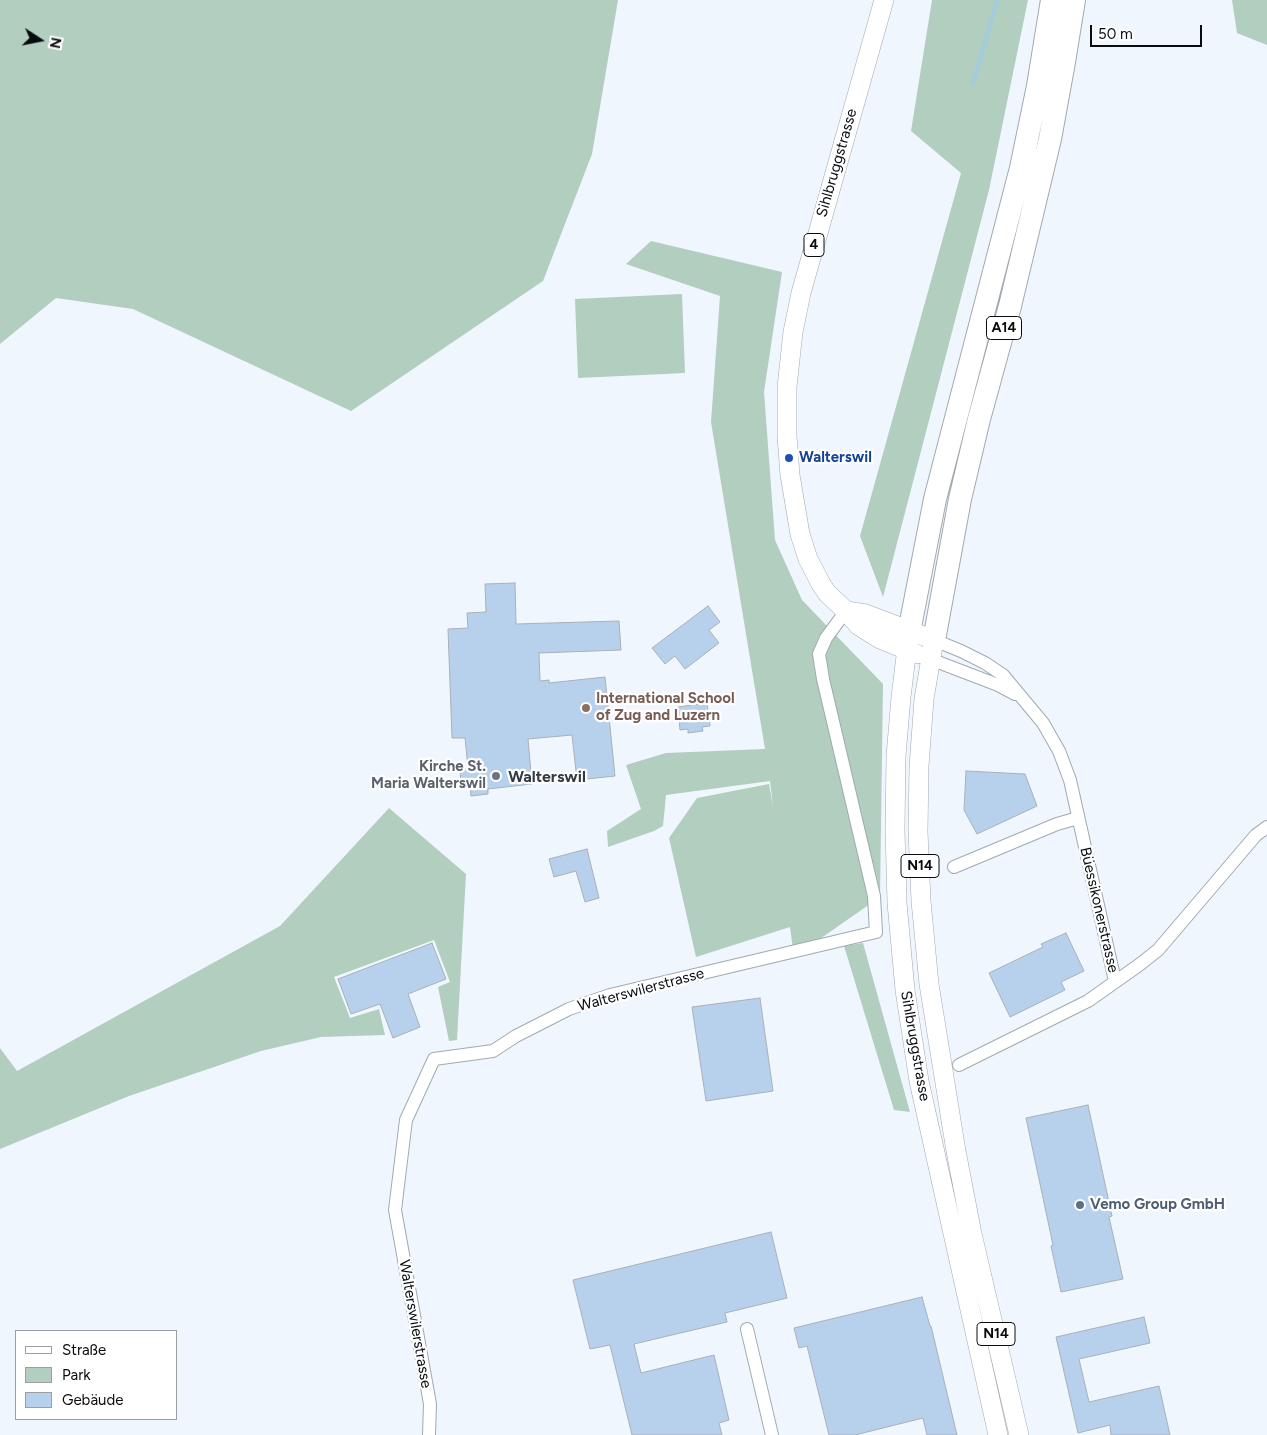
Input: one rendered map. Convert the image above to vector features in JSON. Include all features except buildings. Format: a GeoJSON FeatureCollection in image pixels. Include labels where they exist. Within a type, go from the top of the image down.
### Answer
{"type":"FeatureCollection","features":[{"type":"Feature","properties":{"kind":"highway","name":"A14"},"geometry":{"type":"LineString","coordinates":[[908,641],[935,499],[1021,168],[1052,0]]}},
{"type":"Feature","properties":{"kind":"highway","name":"A14"},"geometry":{"type":"LineString","coordinates":[[932,649],[960,499],[1010,306],[1050,139],[1074,0]]}},
{"type":"Feature","properties":{"kind":"main road","name":"Sihlbruggstrasse"},"geometry":{"type":"LineString","coordinates":[[846,611],[827,593],[821,584],[808,559],[800,534],[790,475],[787,436],[787,387],[793,332],[801,292],[884,0]]}},
{"type":"Feature","properties":{"kind":"main road"},"geometry":{"type":"LineString","coordinates":[[846,611],[866,614],[908,641],[932,649]]}},
{"type":"Feature","properties":{"kind":"main road","name":"Sihlbruggstrasse"},"geometry":{"type":"LineString","coordinates":[[908,641],[896,756],[895,830],[897,903],[905,990],[919,1081],[998,1435]]}},
{"type":"Feature","properties":{"kind":"main road","name":"Sihlbruggstrasse"},"geometry":{"type":"LineString","coordinates":[[932,649],[924,699],[919,766],[918,832],[921,901],[929,984],[959,1168],[972,1234],[1019,1435]]}},
{"type":"Feature","properties":{"kind":"street","name":"Walterswilerstrasse"},"geometry":{"type":"LineString","coordinates":[[429,1435],[430,1404],[395,1210],[406,1120],[434,1059],[493,1051],[516,1036],[569,1009],[610,996],[876,932],[874,896],[825,688],[819,654],[826,638],[846,611]]}},
{"type":"Feature","properties":{"kind":"street","name":"Büessikonerstrasse"},"geometry":{"type":"LineString","coordinates":[[932,649],[1022,698]]}},
{"type":"Feature","properties":{"kind":"street","name":"Büessikonerstrasse"},"geometry":{"type":"LineString","coordinates":[[932,649],[962,651],[985,662],[1003,675],[1043,723],[1059,751],[1070,780],[1115,981],[1158,950],[1256,835],[1267,827]]}},
{"type":"Feature","properties":{"kind":"street"},"geometry":{"type":"LineString","coordinates":[[954,867],[1057,824],[1078,818]]}},
{"type":"Feature","properties":{"kind":"street"},"geometry":{"type":"LineString","coordinates":[[958,1065],[1088,1001],[1115,981]]}},
{"type":"Feature","properties":{"kind":"street"},"geometry":{"type":"LineString","coordinates":[[746,1329],[772,1435]]}},
{"type":"Feature","properties":{"kind":"green space"},"geometry":{"type":"Polygon","coordinates":[[[0,0],[618,0],[592,154],[543,281],[351,411],[133,309],[56,298],[0,344],[0,0]]]}},
{"type":"Feature","properties":{"kind":"green space"},"geometry":{"type":"Polygon","coordinates":[[[932,0],[1028,0],[989,190],[883,597],[860,536],[961,173],[911,131],[932,0]]]}},
{"type":"Feature","properties":{"kind":"green space"},"geometry":{"type":"Polygon","coordinates":[[[1232,0],[1267,0],[1267,45],[1237,33],[1232,0]]]}},
{"type":"Feature","properties":{"kind":"green space"},"geometry":{"type":"Polygon","coordinates":[[[651,241],[782,272],[764,392],[775,540],[802,600],[883,684],[880,897],[794,957],[790,927],[696,957],[669,838],[697,798],[769,784],[773,806],[770,781],[666,795],[663,826],[608,847],[607,831],[641,809],[626,765],[666,753],[765,749],[711,422],[720,296],[626,264],[651,241]]]}},
{"type":"Feature","properties":{"kind":"green space"},"geometry":{"type":"Polygon","coordinates":[[[682,294],[685,373],[578,378],[575,299],[682,294]]]}},
{"type":"Feature","properties":{"kind":"green space"},"geometry":{"type":"Polygon","coordinates":[[[389,808],[466,874],[457,1040],[449,1041],[438,987],[450,982],[434,940],[334,977],[350,1018],[379,1009],[385,1035],[321,1037],[261,1051],[129,1096],[0,1149],[0,1048],[17,1071],[280,926],[389,808]]]}},
{"type":"Feature","properties":{"kind":"green space"},"geometry":{"type":"Polygon","coordinates":[[[863,943],[910,1112],[894,1110],[844,946],[863,943]]]}},
{"type":"Feature","properties":{"kind":"waterway"},"geometry":{"type":"LineString","coordinates":[[973,84],[997,0]]}},
{"type":"Feature","properties":{"kind":"place","name":"Walterswil"},"geometry":{"type":"Point","coordinates":[789,458]}},
{"type":"Feature","properties":{"kind":"place","name":"International School of Zug and Luzern"},"geometry":{"type":"Point","coordinates":[586,708]}},
{"type":"Feature","properties":{"kind":"place","name":"Kirche St. Maria Walterswil"},"geometry":{"type":"Point","coordinates":[496,776]}},
{"type":"Feature","properties":{"kind":"place","name":"Vemo Group GmbH"},"geometry":{"type":"Point","coordinates":[1080,1205]}},
{"type":"Feature","properties":{"kind":"district","name":"Walterswil"},"geometry":{"type":"Point","coordinates":[547,777]}}]}
